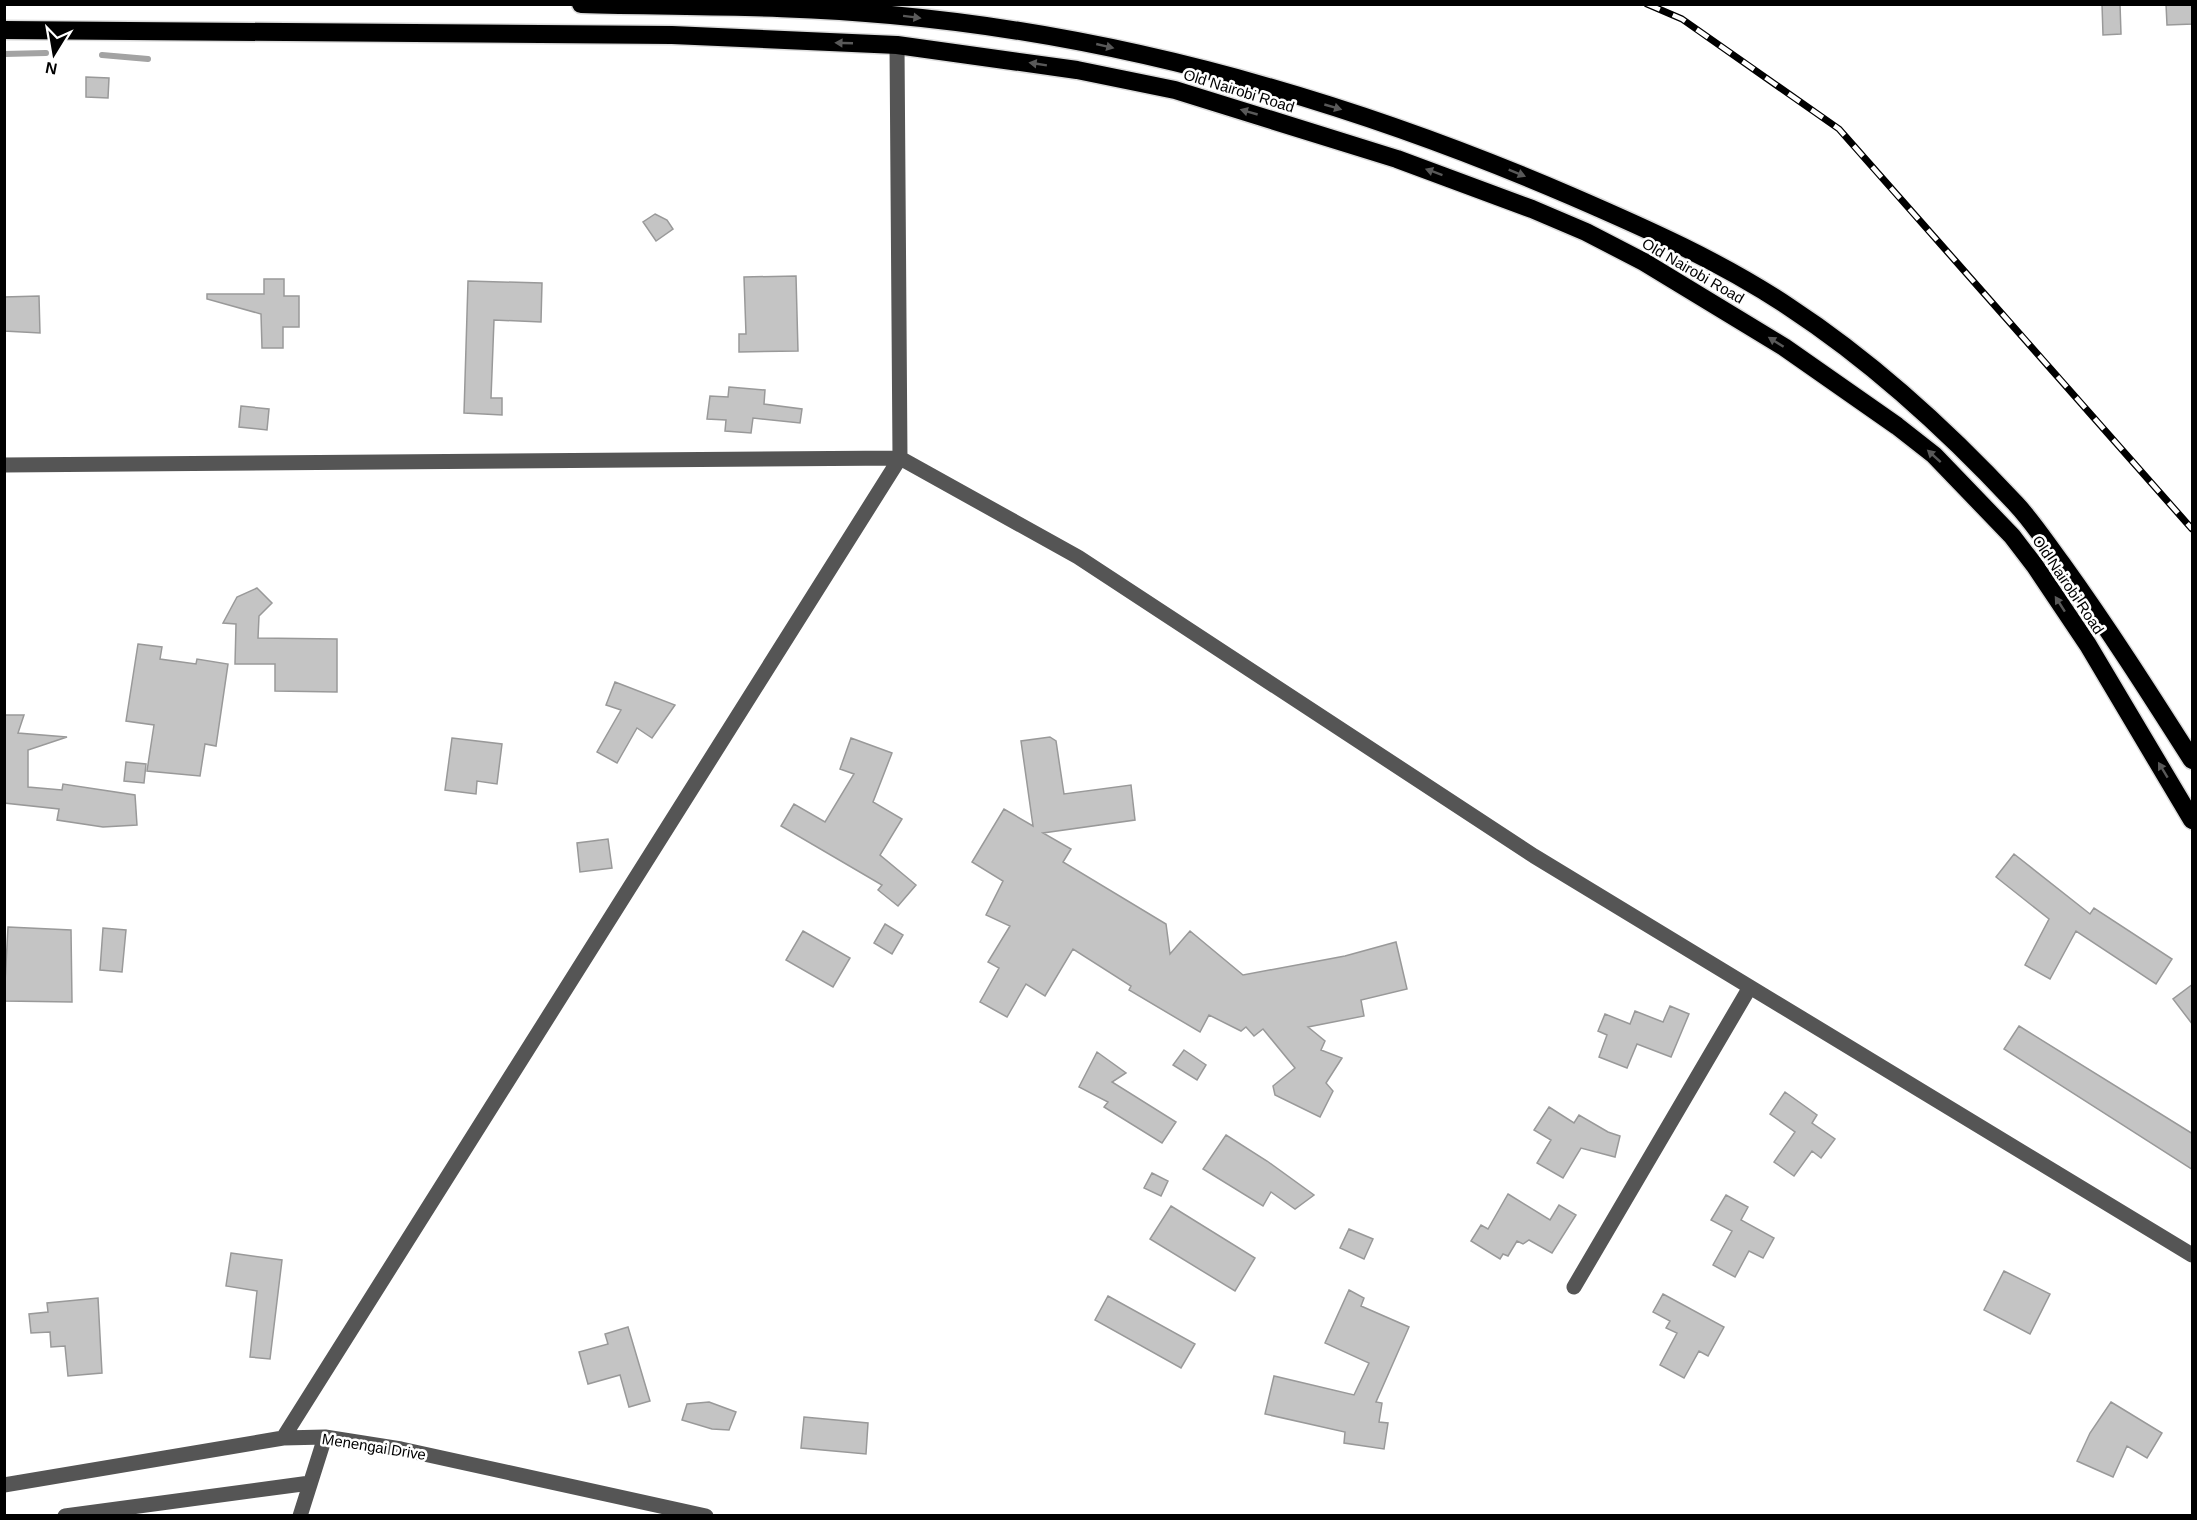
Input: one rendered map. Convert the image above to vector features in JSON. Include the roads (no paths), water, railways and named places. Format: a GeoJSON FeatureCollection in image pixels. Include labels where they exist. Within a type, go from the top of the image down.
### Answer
{"type":"FeatureCollection","features":[{"type":"Feature","properties":{"kind":"highway","name":"Old Nairobi Road"},"geometry":{"type":"LineString","coordinates":[[581,4],[890,14],[1096,44],[1187,65],[1362,115],[1449,146],[1617,216],[1701,256],[1787,305],[1858,356],[1913,404],[2020,508],[2102,619],[2193,760]]}},
{"type":"Feature","properties":{"kind":"highway","name":"Old Nairobi Road"},"geometry":{"type":"LineString","coordinates":[[4,30],[672,35],[897,45],[1077,70],[1174,90],[1396,159],[1532,209],[1586,232],[1683,284],[1784,347],[1934,455],[2012,536],[2035,566],[2088,645],[2193,820]]}},
{"type":"Feature","properties":{"kind":"street"},"geometry":{"type":"LineString","coordinates":[[283,1438],[900,458],[897,45]]}},
{"type":"Feature","properties":{"kind":"street"},"geometry":{"type":"LineString","coordinates":[[4,465],[900,458],[1078,557],[1534,856],[2193,1255]]}},
{"type":"Feature","properties":{"kind":"street"},"geometry":{"type":"LineString","coordinates":[[1574,1287],[1750,987]]}},
{"type":"Feature","properties":{"kind":"street"},"geometry":{"type":"LineString","coordinates":[[300,1515],[325,1437]]}},
{"type":"Feature","properties":{"kind":"street","name":"Menengai Drive"},"geometry":{"type":"LineString","coordinates":[[4,1485],[283,1438],[325,1437],[401,1449],[706,1515]]}},
{"type":"Feature","properties":{"kind":"street"},"geometry":{"type":"LineString","coordinates":[[65,1515],[310,1483]]}},
{"type":"Feature","properties":{"kind":"waterway"},"geometry":{"type":"LineString","coordinates":[[4,54],[46,53]]}},
{"type":"Feature","properties":{"kind":"waterway"},"geometry":{"type":"LineString","coordinates":[[102,55],[148,59]]}},
{"type":"Feature","properties":{"kind":"railway"},"geometry":{"type":"LineString","coordinates":[[1647,4],[1682,19],[1839,129],[2192,529]]}}]}
